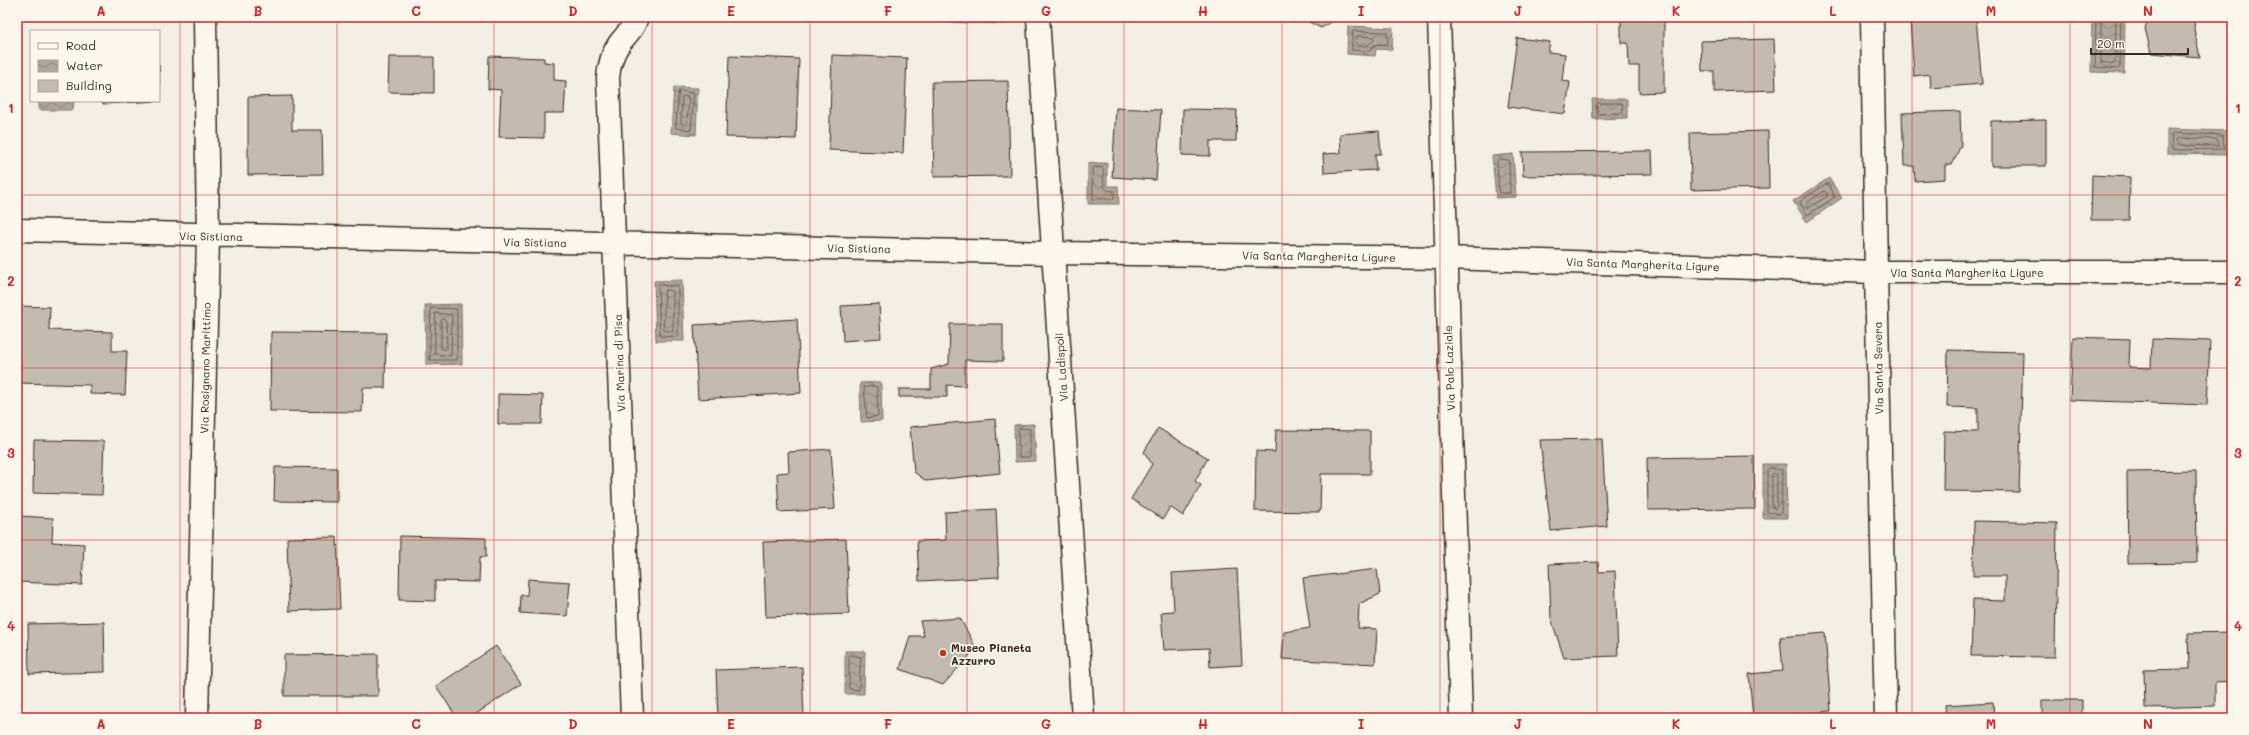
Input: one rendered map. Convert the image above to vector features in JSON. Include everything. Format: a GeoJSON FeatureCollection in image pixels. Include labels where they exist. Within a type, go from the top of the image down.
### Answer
{"type":"FeatureCollection","features":[{"type":"Feature","properties":{"kind":"street","name":"Via Rosignano Marittimo"},"geometry":{"type":"LineString","coordinates":[[197,718],[208,236],[205,17]]}},
{"type":"Feature","properties":{"kind":"street","name":"Via Marina di Pisa"},"geometry":{"type":"LineString","coordinates":[[632,718],[609,71],[615,50],[633,27],[637,17]]}},
{"type":"Feature","properties":{"kind":"street","name":"Via Ladispoli"},"geometry":{"type":"LineString","coordinates":[[1038,17],[1083,718]]}},
{"type":"Feature","properties":{"kind":"street","name":"Via Palo Laziale"},"geometry":{"type":"LineString","coordinates":[[1439,17],[1461,718]]}},
{"type":"Feature","properties":{"kind":"street","name":"Via Santa Severa"},"geometry":{"type":"LineString","coordinates":[[1872,17],[1886,718]]}},
{"type":"Feature","properties":{"kind":"street","name":"Via Sistiana"},"geometry":{"type":"LineString","coordinates":[[17,230],[208,236],[1054,253]]}},
{"type":"Feature","properties":{"kind":"street","name":"Via Santa Margherita Ligure"},"geometry":{"type":"LineString","coordinates":[[1054,253],[1446,258],[1876,272],[2232,272]]}},
{"type":"Feature","properties":{"kind":"water"},"geometry":{"type":"Polygon","coordinates":[[[935,17],[1006,17],[1005,24],[935,22],[935,17]]]}},
{"type":"Feature","properties":{"kind":"water"},"geometry":{"type":"Polygon","coordinates":[[[1740,17],[1795,17],[1795,18],[1740,21],[1740,17]]]}},
{"type":"Feature","properties":{"kind":"water"},"geometry":{"type":"Polygon","coordinates":[[[2092,17],[2125,17],[2124,73],[2091,72],[2092,17]]]}},
{"type":"Feature","properties":{"kind":"water"},"geometry":{"type":"Polygon","coordinates":[[[1348,26],[1393,28],[1392,50],[1376,49],[1375,56],[1347,54],[1348,26]]]}},
{"type":"Feature","properties":{"kind":"water"},"geometry":{"type":"Polygon","coordinates":[[[674,87],[698,88],[696,135],[671,133],[674,87]]]}},
{"type":"Feature","properties":{"kind":"water"},"geometry":{"type":"Polygon","coordinates":[[[1592,99],[1627,99],[1627,118],[1593,119],[1592,99]]]}},
{"type":"Feature","properties":{"kind":"water"},"geometry":{"type":"Polygon","coordinates":[[[39,102],[74,102],[73,110],[39,110],[39,102]]]}},
{"type":"Feature","properties":{"kind":"water"},"geometry":{"type":"Polygon","coordinates":[[[2167,129],[2229,131],[2228,155],[2167,154],[2167,129]]]}},
{"type":"Feature","properties":{"kind":"water"},"geometry":{"type":"Polygon","coordinates":[[[1513,154],[1516,197],[1496,198],[1492,156],[1513,154]]]}},
{"type":"Feature","properties":{"kind":"water"},"geometry":{"type":"Polygon","coordinates":[[[1088,163],[1107,163],[1107,186],[1118,186],[1119,204],[1088,204],[1088,163]]]}},
{"type":"Feature","properties":{"kind":"water"},"geometry":{"type":"Polygon","coordinates":[[[1829,178],[1842,198],[1807,222],[1793,201],[1829,178]]]}},
{"type":"Feature","properties":{"kind":"water"},"geometry":{"type":"Polygon","coordinates":[[[682,280],[684,341],[656,341],[654,281],[682,280]]]}},
{"type":"Feature","properties":{"kind":"water"},"geometry":{"type":"Polygon","coordinates":[[[461,304],[462,364],[426,365],[425,305],[461,304]]]}},
{"type":"Feature","properties":{"kind":"water"},"geometry":{"type":"Polygon","coordinates":[[[881,382],[882,421],[861,422],[860,383],[881,382]]]}},
{"type":"Feature","properties":{"kind":"water"},"geometry":{"type":"Polygon","coordinates":[[[1034,424],[1036,461],[1015,462],[1014,425],[1034,424]]]}},
{"type":"Feature","properties":{"kind":"water"},"geometry":{"type":"Polygon","coordinates":[[[1763,464],[1786,464],[1787,518],[1763,518],[1763,464]]]}},
{"type":"Feature","properties":{"kind":"water"},"geometry":{"type":"Polygon","coordinates":[[[845,651],[865,651],[864,694],[845,694],[845,651]]]}},
{"type":"Feature","properties":{"kind":"building"},"geometry":{"type":"Polygon","coordinates":[[[67,17],[123,17],[67,21],[67,17]]]}},
{"type":"Feature","properties":{"kind":"building"},"geometry":{"type":"Polygon","coordinates":[[[1299,17],[1340,17],[1321,28],[1299,17]]]}},
{"type":"Feature","properties":{"kind":"building"},"geometry":{"type":"Polygon","coordinates":[[[1621,17],[1664,17],[1664,92],[1639,93],[1639,66],[1629,66],[1628,43],[1621,43],[1621,17]]]}},
{"type":"Feature","properties":{"kind":"building"},"geometry":{"type":"Polygon","coordinates":[[[1976,17],[1982,84],[1931,88],[1930,74],[1914,76],[1910,21],[1976,17]]]}},
{"type":"Feature","properties":{"kind":"building"},"geometry":{"type":"Polygon","coordinates":[[[2149,17],[2195,17],[2194,29],[2200,57],[2151,53],[2145,28],[2149,17]]]}},
{"type":"Feature","properties":{"kind":"building"},"geometry":{"type":"Polygon","coordinates":[[[1517,38],[1550,42],[1548,52],[1565,54],[1562,81],[1570,82],[1565,114],[1508,107],[1517,38]]]}},
{"type":"Feature","properties":{"kind":"building"},"geometry":{"type":"Polygon","coordinates":[[[1774,39],[1776,90],[1714,92],[1714,71],[1702,71],[1701,41],[1774,39]]]}},
{"type":"Feature","properties":{"kind":"building"},"geometry":{"type":"Polygon","coordinates":[[[832,55],[907,58],[903,153],[829,150],[832,55]]]}},
{"type":"Feature","properties":{"kind":"building"},"geometry":{"type":"Polygon","coordinates":[[[489,56],[544,58],[544,62],[554,63],[554,80],[566,81],[564,113],[544,113],[544,138],[499,137],[501,90],[488,89],[489,56]]]}},
{"type":"Feature","properties":{"kind":"building"},"geometry":{"type":"Polygon","coordinates":[[[729,56],[799,59],[796,139],[726,137],[729,56]]]}},
{"type":"Feature","properties":{"kind":"building"},"geometry":{"type":"Polygon","coordinates":[[[389,57],[434,57],[434,93],[388,92],[389,57]]]}},
{"type":"Feature","properties":{"kind":"building"},"geometry":{"type":"Polygon","coordinates":[[[1008,81],[1010,176],[934,177],[932,82],[1008,81]]]}},
{"type":"Feature","properties":{"kind":"building"},"geometry":{"type":"Polygon","coordinates":[[[292,96],[292,130],[322,130],[323,174],[248,175],[248,97],[292,96]]]}},
{"type":"Feature","properties":{"kind":"building"},"geometry":{"type":"Polygon","coordinates":[[[102,102],[141,102],[103,104],[102,102]]]}},
{"type":"Feature","properties":{"kind":"building"},"geometry":{"type":"Polygon","coordinates":[[[1116,108],[1161,110],[1156,180],[1112,177],[1116,108]]]}},
{"type":"Feature","properties":{"kind":"building"},"geometry":{"type":"Polygon","coordinates":[[[1183,109],[1237,110],[1236,141],[1210,141],[1210,156],[1182,155],[1183,109]]]}},
{"type":"Feature","properties":{"kind":"building"},"geometry":{"type":"Polygon","coordinates":[[[1960,111],[1961,145],[1952,165],[1945,165],[1945,179],[1915,181],[1914,166],[1904,166],[1902,113],[1960,111]]]}},
{"type":"Feature","properties":{"kind":"building"},"geometry":{"type":"Polygon","coordinates":[[[2046,120],[2046,166],[1991,166],[1991,121],[2046,120]]]}},
{"type":"Feature","properties":{"kind":"building"},"geometry":{"type":"Polygon","coordinates":[[[1379,131],[1381,154],[1375,154],[1376,170],[1324,173],[1323,154],[1341,153],[1340,134],[1379,131]]]}},
{"type":"Feature","properties":{"kind":"building"},"geometry":{"type":"Polygon","coordinates":[[[1768,131],[1769,188],[1691,190],[1690,133],[1768,131]]]}},
{"type":"Feature","properties":{"kind":"building"},"geometry":{"type":"Polygon","coordinates":[[[1652,151],[1653,174],[1523,176],[1522,152],[1652,151]]]}},
{"type":"Feature","properties":{"kind":"building"},"geometry":{"type":"Polygon","coordinates":[[[2092,175],[2130,177],[2129,220],[2091,220],[2092,175]]]}},
{"type":"Feature","properties":{"kind":"building"},"geometry":{"type":"Polygon","coordinates":[[[879,304],[881,338],[843,341],[841,306],[879,304]]]}},
{"type":"Feature","properties":{"kind":"building"},"geometry":{"type":"Polygon","coordinates":[[[17,306],[50,307],[49,330],[112,332],[112,351],[127,351],[125,395],[90,394],[90,385],[17,383],[17,306]]]}},
{"type":"Feature","properties":{"kind":"building"},"geometry":{"type":"Polygon","coordinates":[[[797,319],[801,393],[698,399],[694,325],[797,319]]]}},
{"type":"Feature","properties":{"kind":"building"},"geometry":{"type":"Polygon","coordinates":[[[950,324],[1003,324],[1003,361],[965,360],[965,386],[947,385],[947,397],[899,397],[899,389],[931,389],[931,369],[949,364],[950,324]]]}},
{"type":"Feature","properties":{"kind":"building"},"geometry":{"type":"Polygon","coordinates":[[[271,332],[386,333],[385,388],[363,388],[362,412],[270,411],[271,332]]]}},
{"type":"Feature","properties":{"kind":"building"},"geometry":{"type":"Polygon","coordinates":[[[2073,337],[2130,339],[2129,367],[2151,368],[2152,339],[2210,341],[2207,405],[2070,400],[2073,337]]]}},
{"type":"Feature","properties":{"kind":"building"},"geometry":{"type":"Polygon","coordinates":[[[1948,350],[2023,352],[2019,492],[1943,491],[1944,431],[1978,432],[1978,408],[1947,407],[1948,350]]]}},
{"type":"Feature","properties":{"kind":"building"},"geometry":{"type":"Polygon","coordinates":[[[498,394],[543,395],[542,424],[498,424],[498,394]]]}},
{"type":"Feature","properties":{"kind":"building"},"geometry":{"type":"Polygon","coordinates":[[[995,419],[1000,473],[926,481],[914,472],[910,427],[995,419]]]}},
{"type":"Feature","properties":{"kind":"building"},"geometry":{"type":"Polygon","coordinates":[[[1158,428],[1208,458],[1195,481],[1201,485],[1183,516],[1170,507],[1163,519],[1131,499],[1152,464],[1144,452],[1158,428]]]}},
{"type":"Feature","properties":{"kind":"building"},"geometry":{"type":"Polygon","coordinates":[[[1276,430],[1370,431],[1370,474],[1321,474],[1320,512],[1255,511],[1256,451],[1275,452],[1276,430]]]}},
{"type":"Feature","properties":{"kind":"building"},"geometry":{"type":"Polygon","coordinates":[[[1602,439],[1607,526],[1551,531],[1540,440],[1602,439]]]}},
{"type":"Feature","properties":{"kind":"building"},"geometry":{"type":"Polygon","coordinates":[[[34,440],[104,441],[102,495],[33,493],[34,440]]]}},
{"type":"Feature","properties":{"kind":"building"},"geometry":{"type":"Polygon","coordinates":[[[831,449],[835,509],[779,512],[777,473],[789,472],[788,452],[831,449]]]}},
{"type":"Feature","properties":{"kind":"building"},"geometry":{"type":"Polygon","coordinates":[[[1754,456],[1755,509],[1648,510],[1647,458],[1754,456]]]}},
{"type":"Feature","properties":{"kind":"building"},"geometry":{"type":"Polygon","coordinates":[[[275,467],[337,468],[337,502],[274,501],[275,467]]]}},
{"type":"Feature","properties":{"kind":"building"},"geometry":{"type":"Polygon","coordinates":[[[2196,471],[2197,563],[2128,564],[2127,472],[2196,471]]]}},
{"type":"Feature","properties":{"kind":"building"},"geometry":{"type":"Polygon","coordinates":[[[996,509],[999,577],[919,581],[917,541],[946,540],[945,512],[996,509]]]}},
{"type":"Feature","properties":{"kind":"building"},"geometry":{"type":"Polygon","coordinates":[[[19,516],[53,518],[52,542],[84,544],[82,585],[18,582],[17,594],[19,516]]]}},
{"type":"Feature","properties":{"kind":"building"},"geometry":{"type":"Polygon","coordinates":[[[1974,521],[2057,523],[2055,657],[1971,656],[1973,600],[2005,601],[2005,576],[1973,576],[1974,521]]]}},
{"type":"Feature","properties":{"kind":"building"},"geometry":{"type":"Polygon","coordinates":[[[400,536],[486,538],[486,557],[480,557],[479,582],[435,581],[435,601],[399,600],[400,536]]]}},
{"type":"Feature","properties":{"kind":"building"},"geometry":{"type":"Polygon","coordinates":[[[337,537],[340,609],[289,611],[287,538],[337,537]]]}},
{"type":"Feature","properties":{"kind":"building"},"geometry":{"type":"Polygon","coordinates":[[[846,539],[849,614],[766,617],[763,542],[846,539]]]}},
{"type":"Feature","properties":{"kind":"building"},"geometry":{"type":"Polygon","coordinates":[[[1598,562],[1599,572],[1615,571],[1618,656],[1564,658],[1551,618],[1549,564],[1598,562]]]}},
{"type":"Feature","properties":{"kind":"building"},"geometry":{"type":"Polygon","coordinates":[[[1237,569],[1242,665],[1210,667],[1209,648],[1164,650],[1161,612],[1174,611],[1172,573],[1237,569]]]}},
{"type":"Feature","properties":{"kind":"building"},"geometry":{"type":"Polygon","coordinates":[[[1377,569],[1380,594],[1359,604],[1358,628],[1377,629],[1375,664],[1282,659],[1284,632],[1310,628],[1303,578],[1377,569]]]}},
{"type":"Feature","properties":{"kind":"building"},"geometry":{"type":"Polygon","coordinates":[[[528,579],[570,582],[567,616],[520,613],[521,595],[527,595],[528,579]]]}},
{"type":"Feature","properties":{"kind":"building"},"geometry":{"type":"Polygon","coordinates":[[[960,618],[976,648],[943,685],[900,669],[910,636],[924,636],[920,621],[960,618]]]}},
{"type":"Feature","properties":{"kind":"building"},"geometry":{"type":"Polygon","coordinates":[[[104,622],[105,672],[29,674],[28,624],[104,622]]]}},
{"type":"Feature","properties":{"kind":"building"},"geometry":{"type":"Polygon","coordinates":[[[2232,632],[2232,681],[2215,682],[2215,706],[2145,708],[2144,670],[2189,669],[2188,633],[2232,632]]]}},
{"type":"Feature","properties":{"kind":"building"},"geometry":{"type":"Polygon","coordinates":[[[1825,633],[1831,711],[1753,718],[1749,674],[1783,671],[1780,637],[1825,633]]]}},
{"type":"Feature","properties":{"kind":"building"},"geometry":{"type":"Polygon","coordinates":[[[496,646],[521,684],[470,718],[457,718],[436,686],[496,646]]]}},
{"type":"Feature","properties":{"kind":"building"},"geometry":{"type":"Polygon","coordinates":[[[378,654],[378,696],[284,696],[284,655],[378,654]]]}},
{"type":"Feature","properties":{"kind":"building"},"geometry":{"type":"Polygon","coordinates":[[[802,667],[804,718],[718,718],[716,670],[802,667]]]}},
{"type":"Feature","properties":{"kind":"building"},"geometry":{"type":"Polygon","coordinates":[[[2042,700],[2082,700],[2082,718],[2042,718],[2042,700]]]}},
{"type":"Feature","properties":{"kind":"building"},"geometry":{"type":"Polygon","coordinates":[[[1993,702],[1994,718],[1946,718],[1945,705],[1993,702]]]}},
{"type":"Feature","properties":{"kind":"place","name":"Museo Pianeta Azzurro"},"geometry":{"type":"Point","coordinates":[943,653]}}]}
